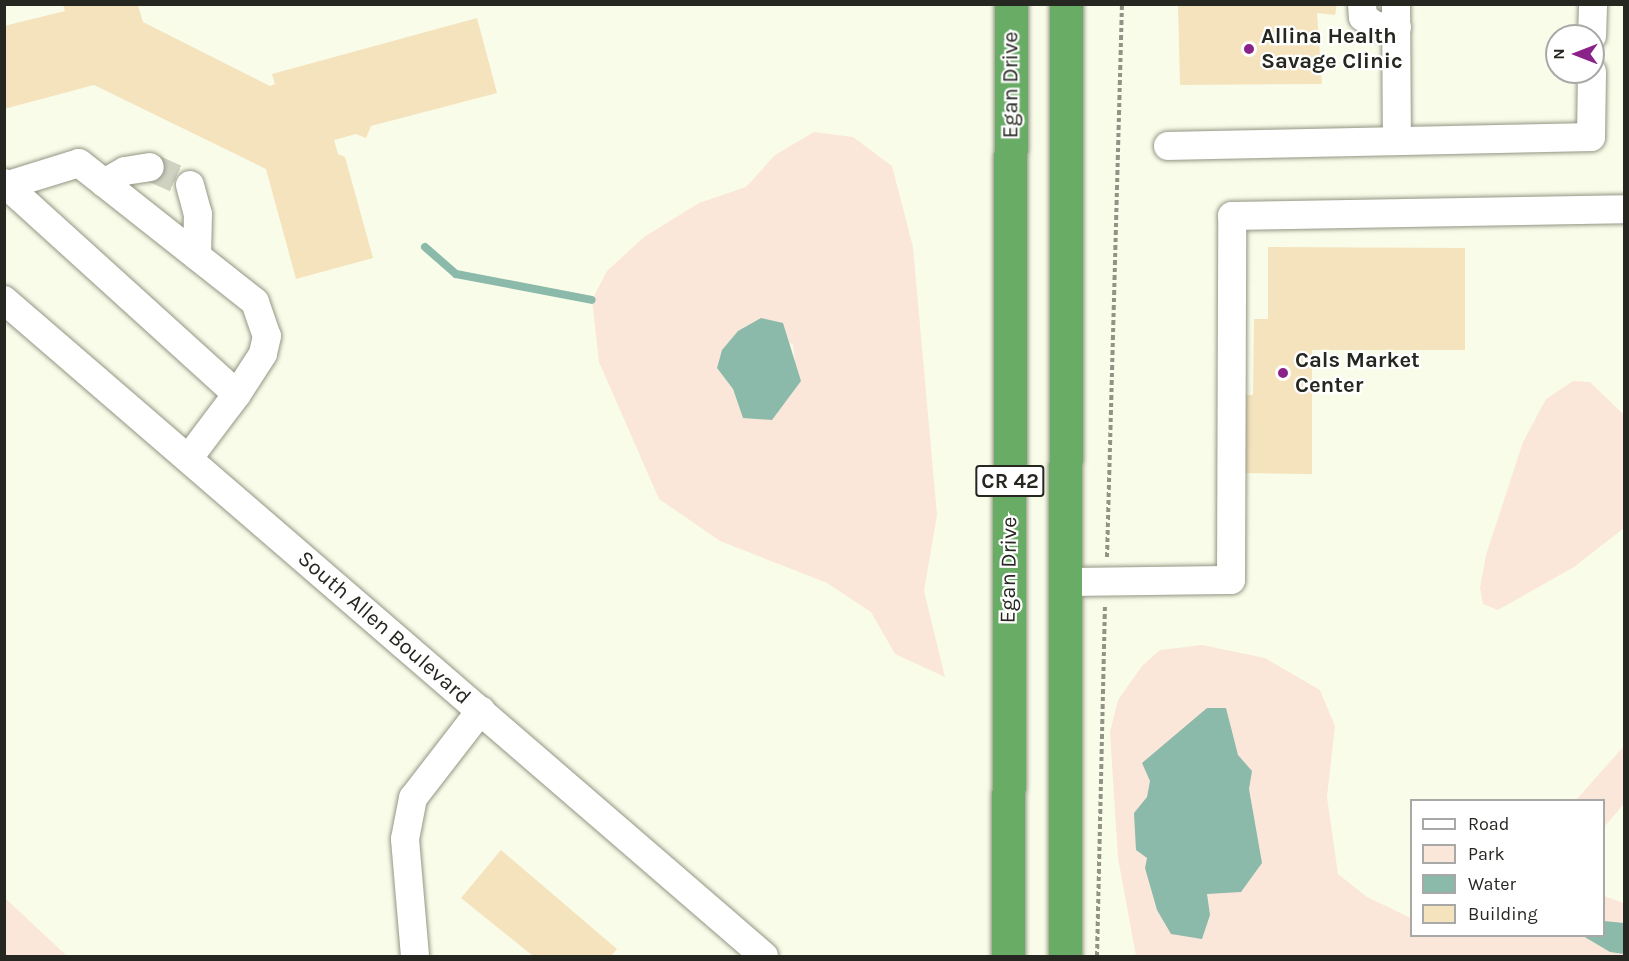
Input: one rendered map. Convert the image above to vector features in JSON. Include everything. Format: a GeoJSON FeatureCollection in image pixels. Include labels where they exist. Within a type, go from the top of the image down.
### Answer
{"type":"FeatureCollection","features":[{"type":"Feature","properties":{"kind":"highway","name":"Egan Drive"},"geometry":{"type":"LineString","coordinates":[[1008,957],[1011,4]]}},
{"type":"Feature","properties":{"kind":"highway","name":"CR 42"},"geometry":{"type":"LineString","coordinates":[[1065,957],[1066,4]]}},
{"type":"Feature","properties":{"kind":"street"},"geometry":{"type":"LineString","coordinates":[[1362,4],[1363,17],[1376,26],[1397,16],[1397,140]]}},
{"type":"Feature","properties":{"kind":"street"},"geometry":{"type":"LineString","coordinates":[[1592,24],[1593,4]]}},
{"type":"Feature","properties":{"kind":"street"},"geometry":{"type":"LineString","coordinates":[[1168,146],[1591,137],[1592,84]]}},
{"type":"Feature","properties":{"kind":"street"},"geometry":{"type":"LineString","coordinates":[[6,184],[80,163],[255,302],[267,336],[264,354],[188,459]]}},
{"type":"Feature","properties":{"kind":"street"},"geometry":{"type":"LineString","coordinates":[[104,183],[125,171],[150,167]]}},
{"type":"Feature","properties":{"kind":"street"},"geometry":{"type":"LineString","coordinates":[[6,184],[237,394]]}},
{"type":"Feature","properties":{"kind":"street"},"geometry":{"type":"LineString","coordinates":[[190,185],[198,214],[197,256]]}},
{"type":"Feature","properties":{"kind":"street"},"geometry":{"type":"LineString","coordinates":[[1066,582],[1231,580],[1232,216],[1624,208]]}},
{"type":"Feature","properties":{"kind":"street","name":"South Allen Boulevard"},"geometry":{"type":"LineString","coordinates":[[4,300],[481,710],[758,955]]}},
{"type":"Feature","properties":{"kind":"street"},"geometry":{"type":"LineString","coordinates":[[415,957],[405,839],[413,798],[481,710]]}},
{"type":"Feature","properties":{"kind":"street"},"geometry":{"type":"LineString","coordinates":[[991,957],[1008,807]]}},
{"type":"Feature","properties":{"kind":"path"},"geometry":{"type":"LineString","coordinates":[[1097,957],[1122,4]]}},
{"type":"Feature","properties":{"kind":"green space"},"geometry":{"type":"Polygon","coordinates":[[[814,132],[853,137],[892,166],[913,247],[937,515],[924,591],[945,677],[895,654],[871,612],[827,583],[720,541],[659,499],[599,362],[592,300],[607,271],[644,237],[699,203],[746,187],[775,155],[814,132]],[[738,331],[723,349],[717,368],[733,389],[743,418],[795,362],[793,344],[738,331]]]}},
{"type":"Feature","properties":{"kind":"green space"},"geometry":{"type":"Polygon","coordinates":[[[1573,381],[1590,382],[1624,415],[1624,528],[1574,567],[1498,610],[1483,604],[1480,588],[1486,555],[1523,442],[1546,399],[1573,381]]]}},
{"type":"Feature","properties":{"kind":"green space"},"geometry":{"type":"Polygon","coordinates":[[[1202,645],[1265,658],[1320,690],[1335,726],[1327,797],[1338,874],[1367,897],[1410,918],[1410,937],[1605,937],[1605,896],[1624,903],[1624,956],[1136,956],[1118,858],[1110,732],[1118,700],[1142,666],[1160,650],[1202,645]]]}},
{"type":"Feature","properties":{"kind":"green space"},"geometry":{"type":"Polygon","coordinates":[[[1624,746],[1624,804],[1605,826],[1605,799],[1577,799],[1624,746]]]}},
{"type":"Feature","properties":{"kind":"green space"},"geometry":{"type":"Polygon","coordinates":[[[5,898],[67,956],[5,956],[5,898]]]}},
{"type":"Feature","properties":{"kind":"water"},"geometry":{"type":"Polygon","coordinates":[[[761,318],[783,323],[801,381],[772,420],[743,418],[733,389],[717,368],[722,350],[738,331],[761,318]]]}},
{"type":"Feature","properties":{"kind":"water"},"geometry":{"type":"Polygon","coordinates":[[[1207,708],[1226,708],[1238,755],[1252,771],[1249,789],[1262,863],[1241,892],[1207,894],[1210,915],[1202,939],[1171,934],[1157,910],[1145,868],[1147,858],[1136,850],[1134,813],[1147,797],[1150,781],[1142,763],[1207,708]]]}},
{"type":"Feature","properties":{"kind":"water"},"geometry":{"type":"Polygon","coordinates":[[[1605,921],[1624,923],[1624,954],[1610,952],[1585,937],[1605,937],[1605,921]]]}},
{"type":"Feature","properties":{"kind":"building","name":"Allina Health Savage Clinic"},"geometry":{"type":"Polygon","coordinates":[[[1178,4],[1337,4],[1335,15],[1317,13],[1322,84],[1180,85],[1178,4]]]}},
{"type":"Feature","properties":{"kind":"building"},"geometry":{"type":"Polygon","coordinates":[[[63,5],[138,5],[143,22],[270,86],[275,84],[272,74],[477,18],[497,93],[371,126],[366,138],[356,134],[334,140],[338,154],[345,157],[373,258],[296,279],[266,169],[94,85],[4,109],[4,26],[65,11],[63,5]]]}},
{"type":"Feature","properties":{"kind":"building","name":"Cals Market Center"},"geometry":{"type":"Polygon","coordinates":[[[1268,247],[1465,248],[1465,350],[1312,350],[1312,474],[1244,473],[1244,395],[1253,395],[1254,319],[1268,319],[1268,247]]]}},
{"type":"Feature","properties":{"kind":"building"},"geometry":{"type":"Polygon","coordinates":[[[501,850],[617,949],[611,956],[533,956],[461,898],[501,850]]]}},
{"type":"Feature","properties":{"kind":"waterway"},"geometry":{"type":"LineString","coordinates":[[425,247],[456,274],[592,300]]}},
{"type":"Feature","properties":{"kind":"tunnel"},"geometry":{"type":"LineString","coordinates":[[150,167],[190,185]]}},
{"type":"Feature","properties":{"kind":"place","name":"Allina Health Savage Clinic"},"geometry":{"type":"Point","coordinates":[1249,49]}},
{"type":"Feature","properties":{"kind":"place","name":"Cals Market Center"},"geometry":{"type":"Point","coordinates":[1283,373]}}]}
